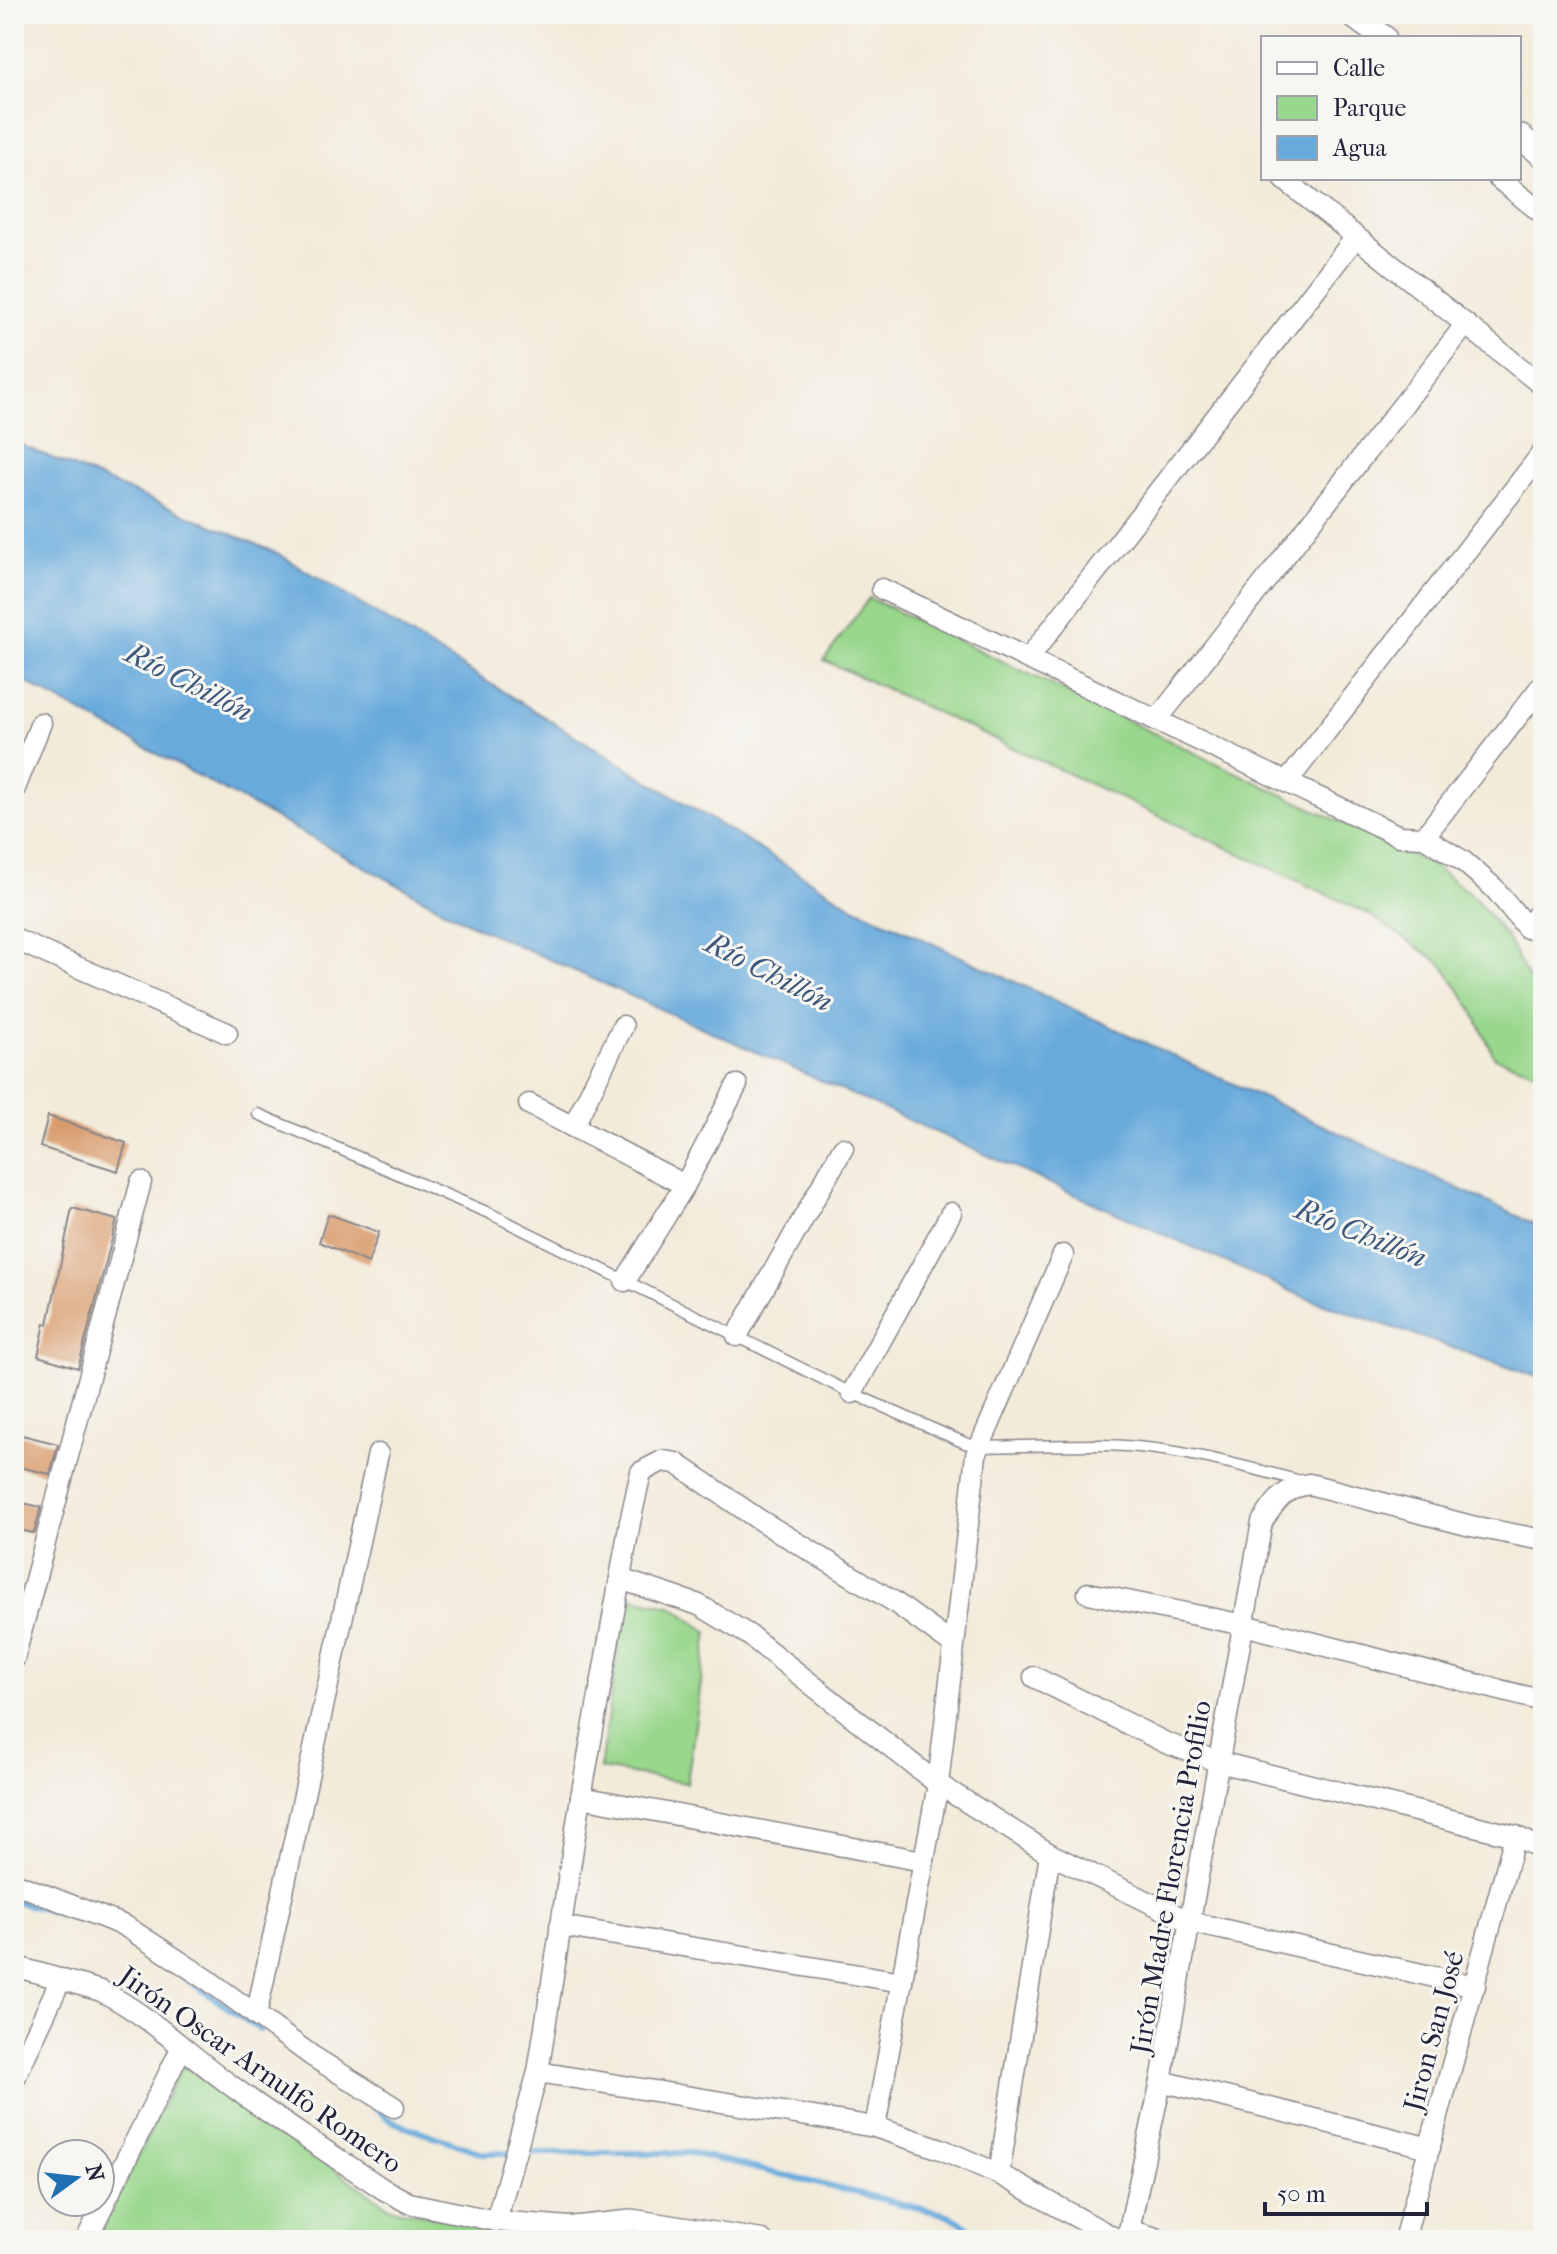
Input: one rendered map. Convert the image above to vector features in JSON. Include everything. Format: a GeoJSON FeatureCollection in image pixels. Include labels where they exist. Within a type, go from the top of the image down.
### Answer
{"type":"FeatureCollection","features":[{"type":"Feature","properties":{"kind":"street"},"geometry":{"type":"LineString","coordinates":[[1351,14],[1381,36]]}},
{"type":"Feature","properties":{"kind":"street"},"geometry":{"type":"LineString","coordinates":[[1521,138],[1543,155]]}},
{"type":"Feature","properties":{"kind":"street"},"geometry":{"type":"LineString","coordinates":[[1285,180],[1543,386]]}},
{"type":"Feature","properties":{"kind":"street"},"geometry":{"type":"LineString","coordinates":[[1500,180],[1543,214]]}},
{"type":"Feature","properties":{"kind":"street"},"geometry":{"type":"LineString","coordinates":[[1028,659],[1356,237]]}},
{"type":"Feature","properties":{"kind":"street"},"geometry":{"type":"LineString","coordinates":[[1157,720],[1466,324]]}},
{"type":"Feature","properties":{"kind":"street"},"geometry":{"type":"LineString","coordinates":[[1287,782],[1543,452]]}},
{"type":"Feature","properties":{"kind":"street"},"geometry":{"type":"LineString","coordinates":[[882,589],[1399,836],[1424,837],[1463,861],[1494,888],[1527,928],[1543,908]]}},
{"type":"Feature","properties":{"kind":"street"},"geometry":{"type":"LineString","coordinates":[[1424,837],[1543,684]]}},
{"type":"Feature","properties":{"kind":"street"},"geometry":{"type":"LineString","coordinates":[[14,791],[41,723]]}},
{"type":"Feature","properties":{"kind":"street"},"geometry":{"type":"LineString","coordinates":[[14,939],[227,1033]]}},
{"type":"Feature","properties":{"kind":"street"},"geometry":{"type":"LineString","coordinates":[[573,1127],[623,1026]]}},
{"type":"Feature","properties":{"kind":"street"},"geometry":{"type":"LineString","coordinates":[[625,1281],[685,1185],[737,1085]]}},
{"type":"Feature","properties":{"kind":"street"},"geometry":{"type":"LineString","coordinates":[[529,1104],[685,1185]]}},
{"type":"Feature","properties":{"kind":"street"},"geometry":{"type":"LineString","coordinates":[[737,1336],[843,1148]]}},
{"type":"Feature","properties":{"kind":"street"},"geometry":{"type":"LineString","coordinates":[[14,1659],[141,1182]]}},
{"type":"Feature","properties":{"kind":"street"},"geometry":{"type":"LineString","coordinates":[[852,1393],[951,1213]]}},
{"type":"Feature","properties":{"kind":"street"},"geometry":{"type":"LineString","coordinates":[[875,2127],[938,1784],[976,1455],[1063,1255]]}},
{"type":"Feature","properties":{"kind":"street"},"geometry":{"type":"LineString","coordinates":[[256,2016],[378,1454]]}},
{"type":"Feature","properties":{"kind":"street"},"geometry":{"type":"LineString","coordinates":[[496,2221],[538,2072],[581,1797],[641,1472],[662,1461],[676,1463],[758,1519],[893,1601],[952,1644]]}},
{"type":"Feature","properties":{"kind":"street"},"geometry":{"type":"LineString","coordinates":[[1309,1484],[1414,1512],[1543,1540]]}},
{"type":"Feature","properties":{"kind":"street","name":"Jirón Madre Florencia Profilio"},"geometry":{"type":"LineString","coordinates":[[1123,2237],[1161,2081],[1262,1522],[1281,1495],[1309,1484]]}},
{"type":"Feature","properties":{"kind":"street"},"geometry":{"type":"LineString","coordinates":[[620,1579],[699,1605],[749,1635],[938,1784],[1050,1854],[1190,1922],[1475,1986]]}},
{"type":"Feature","properties":{"kind":"street"},"geometry":{"type":"LineString","coordinates":[[1088,1593],[1244,1625],[1543,1701]]}},
{"type":"Feature","properties":{"kind":"street"},"geometry":{"type":"LineString","coordinates":[[1034,1677],[1166,1743],[1219,1762],[1515,1836],[1543,1849]]}},
{"type":"Feature","properties":{"kind":"street"},"geometry":{"type":"LineString","coordinates":[[581,1797],[923,1861]]}},
{"type":"Feature","properties":{"kind":"street","name":"Jiron San José"},"geometry":{"type":"LineString","coordinates":[[1404,2240],[1515,1836]]}},
{"type":"Feature","properties":{"kind":"street"},"geometry":{"type":"LineString","coordinates":[[999,2174],[1050,1854]]}},
{"type":"Feature","properties":{"kind":"street"},"geometry":{"type":"LineString","coordinates":[[14,1883],[125,1926],[208,1980],[312,2056],[394,2107]]}},
{"type":"Feature","properties":{"kind":"street"},"geometry":{"type":"LineString","coordinates":[[560,1926],[902,1982]]}},
{"type":"Feature","properties":{"kind":"street","name":"Jirón Oscar Arnulfo Romero"},"geometry":{"type":"LineString","coordinates":[[14,1966],[112,1996],[227,2083],[383,2189],[409,2203],[496,2221],[569,2227],[635,2220],[689,2234],[762,2240]]}},
{"type":"Feature","properties":{"kind":"street"},"geometry":{"type":"LineString","coordinates":[[14,2080],[61,1979]]}},
{"type":"Feature","properties":{"kind":"street"},"geometry":{"type":"LineString","coordinates":[[86,2240],[182,2047]]}},
{"type":"Feature","properties":{"kind":"street"},"geometry":{"type":"LineString","coordinates":[[538,2072],[875,2127],[941,2149],[999,2174],[1123,2237],[1163,2240]]}},
{"type":"Feature","properties":{"kind":"street"},"geometry":{"type":"LineString","coordinates":[[1161,2081],[1430,2148]]}},
{"type":"Feature","properties":{"kind":"lane"},"geometry":{"type":"LineString","coordinates":[[258,1114],[491,1214],[852,1393],[965,1443],[980,1447],[1099,1445],[1155,1450],[1234,1463],[1309,1484]]}},
{"type":"Feature","properties":{"kind":"green space"},"geometry":{"type":"Polygon","coordinates":[[[869,598],[1435,867],[1474,897],[1507,938],[1543,1000],[1543,1074],[1495,1058],[1471,1007],[1442,964],[1367,913],[824,660],[869,598]]]}},
{"type":"Feature","properties":{"kind":"green space"},"geometry":{"type":"Polygon","coordinates":[[[625,1596],[673,1607],[708,1632],[687,1783],[600,1769],[625,1596]]]}},
{"type":"Feature","properties":{"kind":"green space"},"geometry":{"type":"Polygon","coordinates":[[[182,2065],[391,2208],[550,2240],[97,2240],[108,2218],[116,2218],[116,2201],[182,2065]]]}},
{"type":"Feature","properties":{"kind":"green space"},"geometry":{"type":"Polygon","coordinates":[[[627,2231],[677,2237],[675,2240],[550,2240],[627,2231]]]}},
{"type":"Feature","properties":{"kind":"water","name":"Río Chillón"},"geometry":{"type":"Polygon","coordinates":[[[14,442],[277,553],[854,907],[1543,1228],[1543,1379],[1304,1297],[470,924],[14,676],[14,442]]]}},
{"type":"Feature","properties":{"kind":"building"},"geometry":{"type":"Polygon","coordinates":[[[48,1116],[126,1143],[118,1171],[40,1147],[48,1116]]]}},
{"type":"Feature","properties":{"kind":"building"},"geometry":{"type":"Polygon","coordinates":[[[72,1208],[117,1220],[78,1368],[38,1356],[45,1323],[48,1324],[72,1208]]]}},
{"type":"Feature","properties":{"kind":"building"},"geometry":{"type":"Polygon","coordinates":[[[328,1214],[379,1232],[368,1263],[319,1242],[328,1214]]]}},
{"type":"Feature","properties":{"kind":"building"},"geometry":{"type":"Polygon","coordinates":[[[14,1433],[58,1444],[50,1474],[14,1466],[14,1433]]]}},
{"type":"Feature","properties":{"kind":"building"},"geometry":{"type":"Polygon","coordinates":[[[14,1501],[41,1507],[34,1533],[14,1529],[14,1501]]]}},
{"type":"Feature","properties":{"kind":"waterway"},"geometry":{"type":"LineString","coordinates":[[14,1901],[85,1920]]}},
{"type":"Feature","properties":{"kind":"waterway"},"geometry":{"type":"LineString","coordinates":[[158,1959],[260,2030]]}},
{"type":"Feature","properties":{"kind":"waterway"},"geometry":{"type":"LineString","coordinates":[[359,2096],[391,2121],[483,2153],[691,2153],[948,2215],[992,2240]]}}]}
